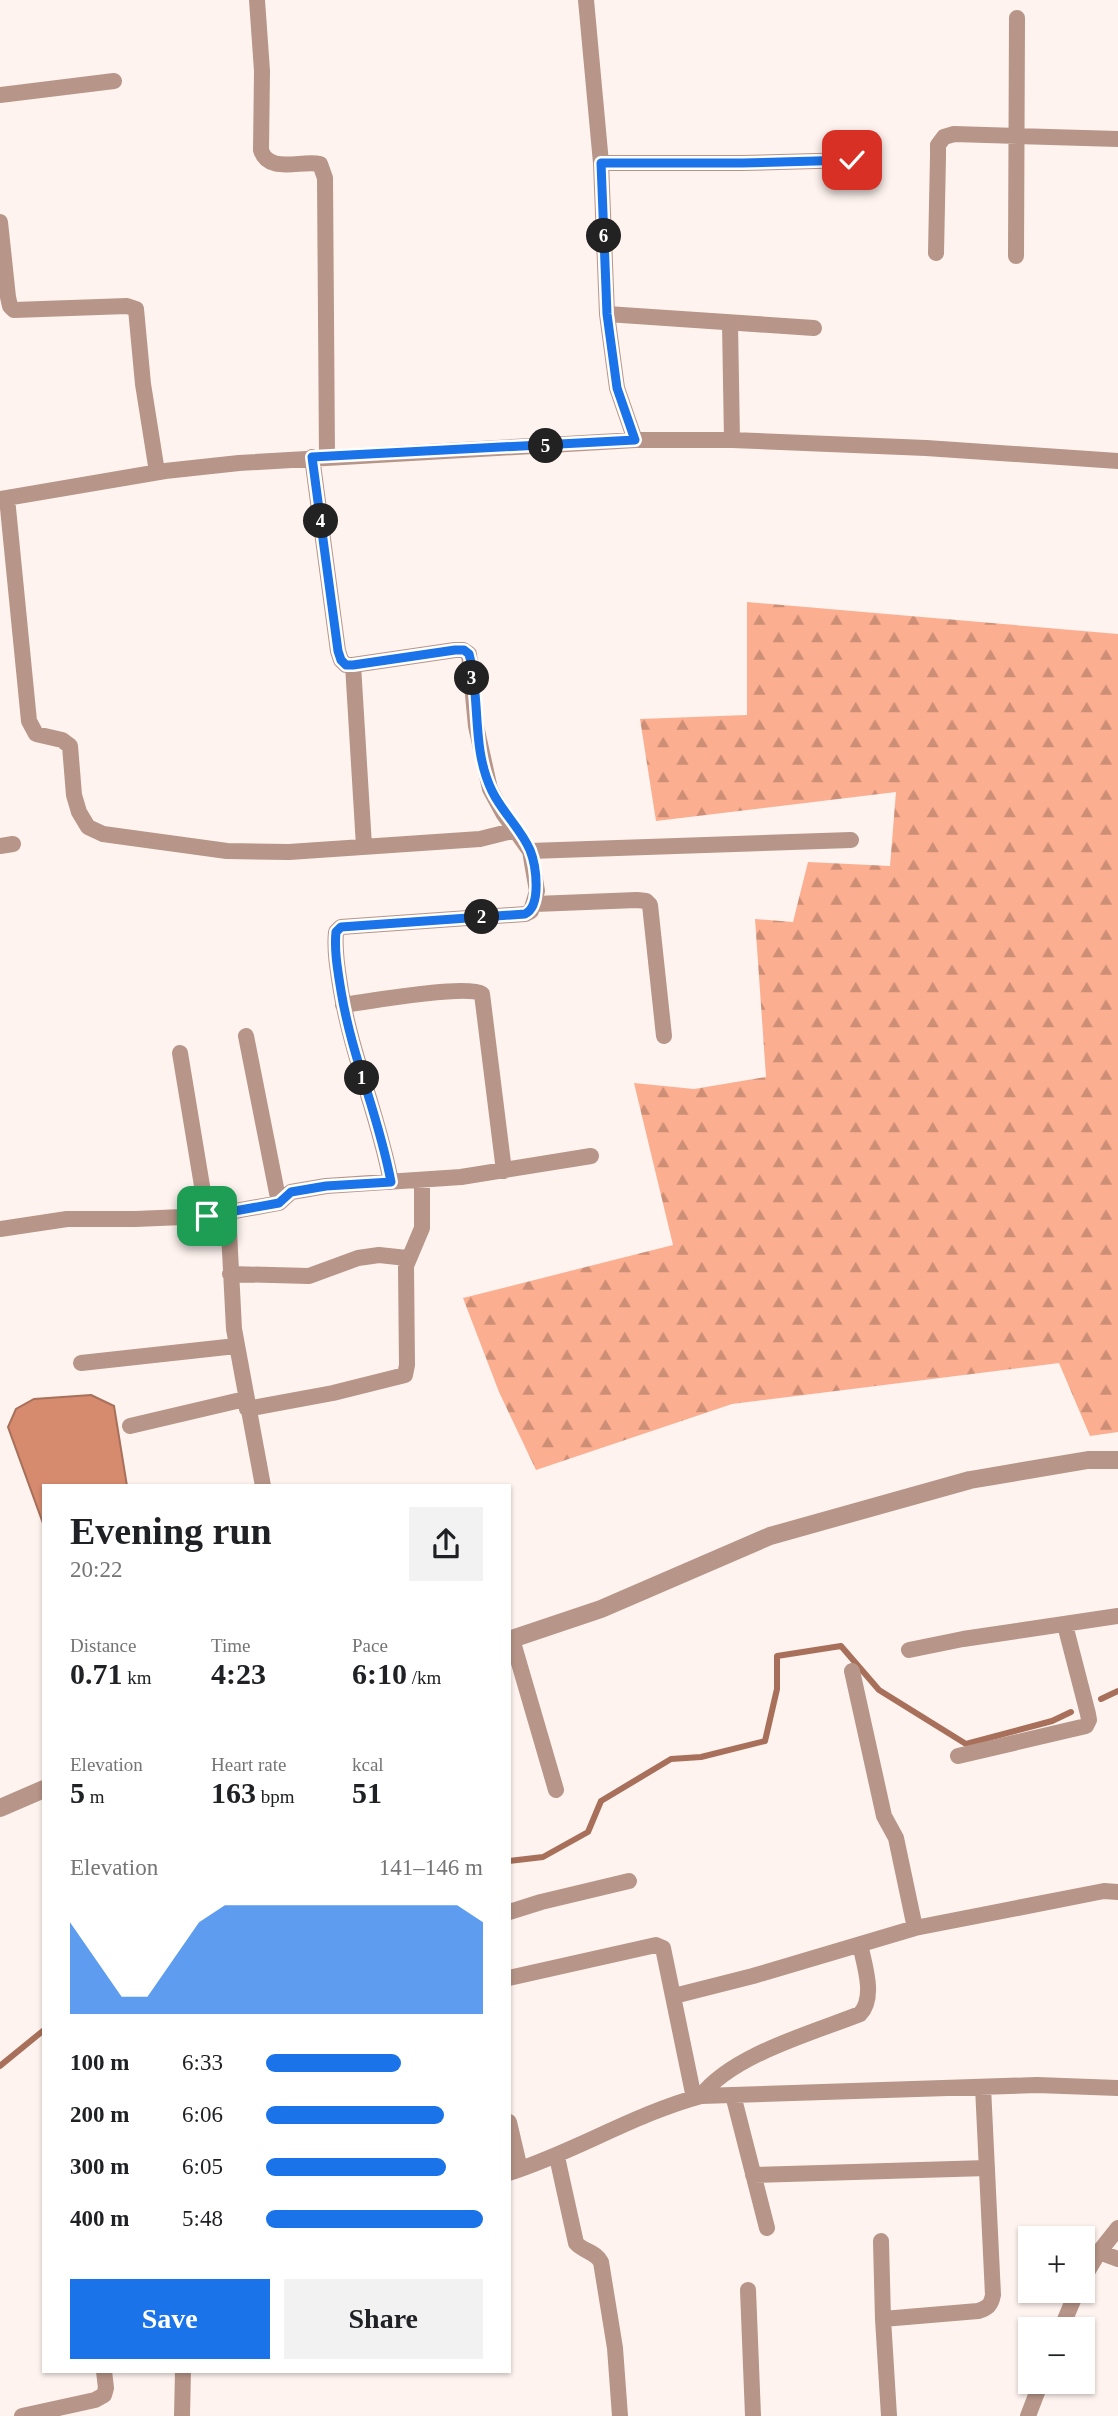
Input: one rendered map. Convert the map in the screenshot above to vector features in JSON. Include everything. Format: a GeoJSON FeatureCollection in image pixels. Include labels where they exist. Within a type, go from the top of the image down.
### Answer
{"type":"FeatureCollection","features":[{"type":"Feature","properties":{"kind":"street"},"geometry":{"type":"LineString","coordinates":[[257,0],[262,71],[263,158],[268,163],[275,164],[320,164],[325,177],[320,457],[338,651],[346,665],[455,650],[464,650],[469,654],[476,726],[490,789],[530,851],[537,891],[535,904],[531,911],[525,914],[341,927],[336,932],[347,1031],[384,1146],[391,1182]]}},
{"type":"Feature","properties":{"kind":"street"},"geometry":{"type":"LineString","coordinates":[[586,0],[601,163],[607,314],[617,388],[635,440]]}},
{"type":"Feature","properties":{"kind":"street"},"geometry":{"type":"LineString","coordinates":[[1016,256],[1017,18]]}},
{"type":"Feature","properties":{"kind":"street"},"geometry":{"type":"LineString","coordinates":[[0,95],[114,81]]}},
{"type":"Feature","properties":{"kind":"street"},"geometry":{"type":"LineString","coordinates":[[936,253],[937,156],[938,145],[944,137],[954,134],[1118,139]]}},
{"type":"Feature","properties":{"kind":"street"},"geometry":{"type":"LineString","coordinates":[[601,163],[852,160]]}},
{"type":"Feature","properties":{"kind":"street"},"geometry":{"type":"LineString","coordinates":[[0,222],[8,297],[14,310],[127,306],[136,309],[143,384],[157,472]]}},
{"type":"Feature","properties":{"kind":"street"},"geometry":{"type":"LineString","coordinates":[[607,314],[814,328]]}},
{"type":"Feature","properties":{"kind":"street"},"geometry":{"type":"LineString","coordinates":[[730,323],[732,440]]}},
{"type":"Feature","properties":{"kind":"street"},"geometry":{"type":"LineString","coordinates":[[516,830],[480,839],[289,852],[227,851],[103,834],[88,827],[79,813],[74,795],[70,746],[62,740],[36,734],[29,721],[4,499],[157,472],[320,457],[635,440],[732,440],[926,448],[1118,461]]}},
{"type":"Feature","properties":{"kind":"street"},"geometry":{"type":"LineString","coordinates":[[353,665],[364,846]]}},
{"type":"Feature","properties":{"kind":"street"},"geometry":{"type":"LineString","coordinates":[[530,851],[850,840]]}},
{"type":"Feature","properties":{"kind":"street"},"geometry":{"type":"LineString","coordinates":[[535,904],[637,900],[646,901],[650,905],[664,1036]]}},
{"type":"Feature","properties":{"kind":"street"},"geometry":{"type":"LineString","coordinates":[[343,1005],[419,995],[472,991],[482,994],[504,1171]]}},
{"type":"Feature","properties":{"kind":"street"},"geometry":{"type":"LineString","coordinates":[[246,1036],[279,1203]]}},
{"type":"Feature","properties":{"kind":"street"},"geometry":{"type":"LineString","coordinates":[[180,1053],[207,1216]]}},
{"type":"Feature","properties":{"kind":"street"},"geometry":{"type":"LineString","coordinates":[[0,1230],[67,1219],[207,1216],[279,1203],[291,1192],[326,1186],[422,1181],[504,1171],[591,1156]]}},
{"type":"Feature","properties":{"kind":"street"},"geometry":{"type":"LineString","coordinates":[[130,1426],[246,1404],[333,1393],[405,1375],[408,1365],[405,1311],[407,1258],[417,1243],[422,1228],[422,1181]]}},
{"type":"Feature","properties":{"kind":"street"},"geometry":{"type":"LineString","coordinates":[[228,1212],[236,1346],[263,1484]]}},
{"type":"Feature","properties":{"kind":"street"},"geometry":{"type":"LineString","coordinates":[[230,1274],[309,1276],[358,1258],[379,1255],[407,1258]]}},
{"type":"Feature","properties":{"kind":"street"},"geometry":{"type":"LineString","coordinates":[[81,1363],[236,1346]]}},
{"type":"Feature","properties":{"kind":"street"},"geometry":{"type":"LineString","coordinates":[[556,1790],[511,1639],[601,1609],[770,1536],[970,1480],[1088,1460],[1118,1460]]}},
{"type":"Feature","properties":{"kind":"street"},"geometry":{"type":"LineString","coordinates":[[909,1650],[963,1639],[1118,1616]]}},
{"type":"Feature","properties":{"kind":"street"},"geometry":{"type":"LineString","coordinates":[[958,1756],[1086,1726],[1088,1714],[1065,1625]]}},
{"type":"Feature","properties":{"kind":"street"},"geometry":{"type":"LineString","coordinates":[[852,1671],[884,1816],[896,1838],[915,1928]]}},
{"type":"Feature","properties":{"kind":"street"},"geometry":{"type":"LineString","coordinates":[[0,1808],[42,1790]]}},
{"type":"Feature","properties":{"kind":"street"},"geometry":{"type":"LineString","coordinates":[[511,1911],[629,1881]]}},
{"type":"Feature","properties":{"kind":"street"},"geometry":{"type":"LineString","coordinates":[[674,1996],[753,1976],[915,1928],[1104,1891],[1118,1892]]}},
{"type":"Feature","properties":{"kind":"street"},"geometry":{"type":"LineString","coordinates":[[697,2097],[729,2071],[779,2045],[860,2014],[866,2008],[868,1998],[860,1944]]}},
{"type":"Feature","properties":{"kind":"street"},"geometry":{"type":"LineString","coordinates":[[511,1978],[656,1945],[663,1948],[697,2097]]}},
{"type":"Feature","properties":{"kind":"street"},"geometry":{"type":"LineString","coordinates":[[511,2138],[515,2171],[557,2157],[657,2111],[697,2097],[1037,2085],[1118,2088]]}},
{"type":"Feature","properties":{"kind":"street"},"geometry":{"type":"LineString","coordinates":[[883,2319],[978,2311],[991,2304],[993,2295],[983,2087]]}},
{"type":"Feature","properties":{"kind":"street"},"geometry":{"type":"LineString","coordinates":[[733,2095],[767,2228]]}},
{"type":"Feature","properties":{"kind":"street"},"geometry":{"type":"LineString","coordinates":[[557,2157],[576,2243],[580,2248],[597,2255],[601,2262],[615,2347],[620,2416]]}},
{"type":"Feature","properties":{"kind":"street"},"geometry":{"type":"LineString","coordinates":[[753,2175],[987,2168]]}},
{"type":"Feature","properties":{"kind":"street"},"geometry":{"type":"LineString","coordinates":[[1095,2259],[1118,2228]]}},
{"type":"Feature","properties":{"kind":"street"},"geometry":{"type":"LineString","coordinates":[[881,2241],[889,2416]]}},
{"type":"Feature","properties":{"kind":"street"},"geometry":{"type":"LineString","coordinates":[[1099,2252],[1118,2259]]}},
{"type":"Feature","properties":{"kind":"street"},"geometry":{"type":"LineString","coordinates":[[748,2290],[753,2416]]}},
{"type":"Feature","properties":{"kind":"street"},"geometry":{"type":"LineString","coordinates":[[22,2416],[95,2400],[104,2395],[104,2373]]}},
{"type":"Feature","properties":{"kind":"street"},"geometry":{"type":"LineString","coordinates":[[182,2416],[183,2373]]}},
{"type":"Feature","properties":{"kind":"street"},"geometry":{"type":"LineString","coordinates":[[1028,2416],[1036,2394]]}},
{"type":"Feature","properties":{"kind":"green space"},"geometry":{"type":"Polygon","coordinates":[[[747,602],[1118,634],[1118,1432],[1090,1436],[1059,1363],[732,1404],[536,1470],[499,1392],[463,1298],[673,1245],[634,1083],[694,1089],[766,1077],[755,919],[793,922],[808,862],[890,866],[896,792],[656,821],[640,719],[747,715],[747,602]]]}},
{"type":"Feature","properties":{"kind":"shaded area"},"geometry":{"type":"Polygon","coordinates":[[[91,1395],[114,1406],[127,1484],[42,1484],[42,1520],[8,1427],[16,1409],[34,1399],[91,1395]]]}},
{"type":"Feature","properties":{"kind":"waterway"},"geometry":{"type":"LineString","coordinates":[[511,1861],[543,1857],[588,1832],[601,1801],[671,1759],[701,1757],[765,1741],[777,1689],[777,1656],[841,1646],[879,1690],[966,1744],[1052,1721],[1071,1712]]}},
{"type":"Feature","properties":{"kind":"waterway"},"geometry":{"type":"LineString","coordinates":[[1101,1699],[1118,1691]]}},
{"type":"Feature","properties":{"kind":"waterway"},"geometry":{"type":"LineString","coordinates":[[0,2066],[42,2032]]}},
{"type":"Feature","properties":{"kind":"route"},"geometry":{"type":"LineString","coordinates":[[207,1216],[279,1203],[291,1192],[326,1186],[391,1182],[384,1146],[347,1031],[335,939],[336,932],[341,927],[525,914],[531,911],[535,904],[537,891],[530,851],[490,789],[476,726],[469,654],[464,650],[455,650],[353,665],[346,665],[341,660],[312,457],[635,440],[623,409],[612,362],[604,265],[601,163],[852,160]]}}]}
